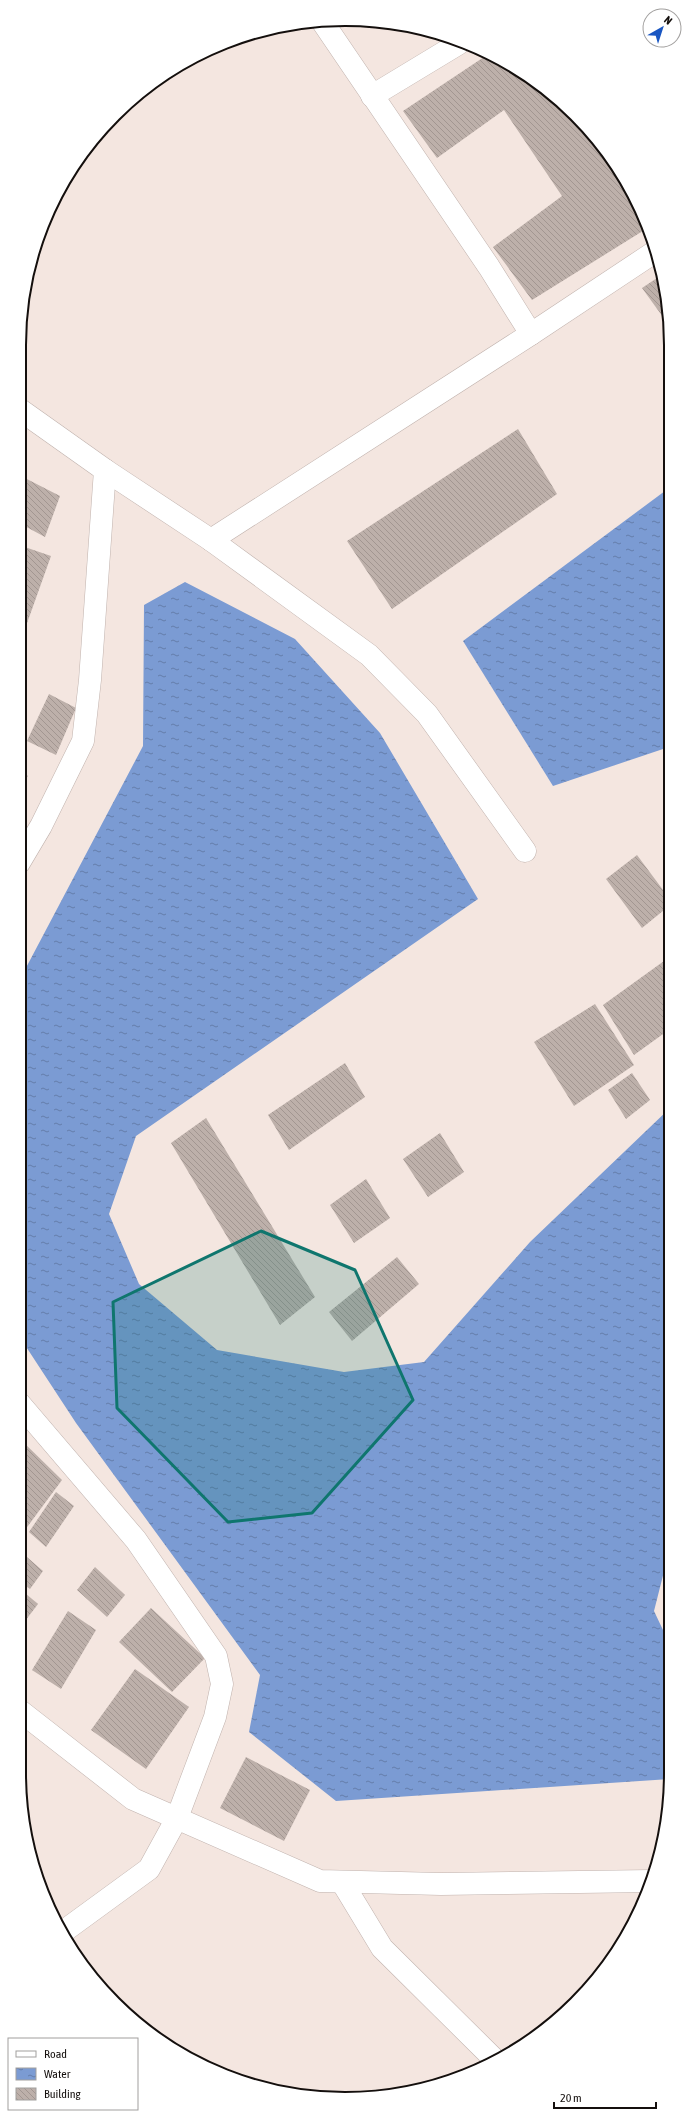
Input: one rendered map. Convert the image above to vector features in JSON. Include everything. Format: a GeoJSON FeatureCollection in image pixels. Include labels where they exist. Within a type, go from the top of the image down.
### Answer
{"type":"FeatureCollection","features":[{"type":"Feature","properties":{"kind":"street"},"geometry":{"type":"LineString","coordinates":[[326,27],[489,267],[531,334]]}},
{"type":"Feature","properties":{"kind":"street"},"geometry":{"type":"LineString","coordinates":[[372,96],[455,46]]}},
{"type":"Feature","properties":{"kind":"street"},"geometry":{"type":"LineString","coordinates":[[211,540],[531,334],[651,254]]}},
{"type":"Feature","properties":{"kind":"street"},"geometry":{"type":"LineString","coordinates":[[26,414],[105,470],[211,540],[369,655],[427,714],[525,850]]}},
{"type":"Feature","properties":{"kind":"street"},"geometry":{"type":"LineString","coordinates":[[26,851],[41,826],[83,741],[90,680],[105,470]]}},
{"type":"Feature","properties":{"kind":"street"},"geometry":{"type":"LineString","coordinates":[[26,1411],[136,1540],[216,1656],[222,1684],[215,1717],[177,1818],[149,1869],[67,1929]]}},
{"type":"Feature","properties":{"kind":"street"},"geometry":{"type":"LineString","coordinates":[[26,1716],[132,1799],[320,1881],[441,1884],[645,1881]]}},
{"type":"Feature","properties":{"kind":"street"},"geometry":{"type":"LineString","coordinates":[[342,1882],[382,1948],[491,2056]]}},
{"type":"Feature","properties":{"kind":"highlighted area"},"geometry":{"type":"Polygon","coordinates":[[[261,1231],[355,1270],[413,1400],[312,1513],[228,1522],[117,1408],[113,1302],[261,1231]]]}},
{"type":"Feature","properties":{"kind":"water"},"geometry":{"type":"Polygon","coordinates":[[[664,492],[664,749],[553,786],[463,641],[664,492]]]}},
{"type":"Feature","properties":{"kind":"water"},"geometry":{"type":"Polygon","coordinates":[[[185,582],[295,639],[380,733],[478,899],[136,1136],[109,1214],[139,1284],[217,1350],[344,1372],[424,1362],[530,1242],[664,1114],[664,1572],[654,1611],[664,1632],[664,1779],[336,1801],[249,1732],[260,1675],[76,1423],[26,1347],[26,968],[143,746],[144,605],[185,582]]]}},
{"type":"Feature","properties":{"kind":"building"},"geometry":{"type":"Polygon","coordinates":[[[483,58],[486,59],[522,80],[539,92],[571,119],[610,168],[631,204],[643,231],[532,300],[493,247],[562,196],[504,110],[437,158],[403,111],[483,58]]]}},
{"type":"Feature","properties":{"kind":"building"},"geometry":{"type":"Polygon","coordinates":[[[657,278],[662,316],[642,288],[657,278]]]}},
{"type":"Feature","properties":{"kind":"building"},"geometry":{"type":"Polygon","coordinates":[[[518,429],[557,494],[392,609],[347,541],[518,429]]]}},
{"type":"Feature","properties":{"kind":"building"},"geometry":{"type":"Polygon","coordinates":[[[26,479],[60,496],[45,537],[26,527],[26,479]]]}},
{"type":"Feature","properties":{"kind":"building"},"geometry":{"type":"Polygon","coordinates":[[[26,547],[51,556],[26,626],[26,547]]]}},
{"type":"Feature","properties":{"kind":"building"},"geometry":{"type":"Polygon","coordinates":[[[49,694],[76,708],[56,755],[27,741],[49,694]]]}},
{"type":"Feature","properties":{"kind":"building"},"geometry":{"type":"Polygon","coordinates":[[[637,855],[664,891],[664,910],[642,928],[606,879],[637,855]]]}},
{"type":"Feature","properties":{"kind":"building"},"geometry":{"type":"Polygon","coordinates":[[[664,961],[664,1033],[634,1055],[603,1005],[664,961]]]}},
{"type":"Feature","properties":{"kind":"building"},"geometry":{"type":"Polygon","coordinates":[[[595,1004],[634,1065],[574,1106],[534,1042],[595,1004]]]}},
{"type":"Feature","properties":{"kind":"building"},"geometry":{"type":"Polygon","coordinates":[[[345,1063],[365,1097],[289,1150],[268,1115],[345,1063]]]}},
{"type":"Feature","properties":{"kind":"building"},"geometry":{"type":"Polygon","coordinates":[[[632,1073],[650,1100],[626,1119],[608,1090],[632,1073]]]}},
{"type":"Feature","properties":{"kind":"building"},"geometry":{"type":"Polygon","coordinates":[[[206,1118],[315,1297],[280,1325],[171,1143],[206,1118]]]}},
{"type":"Feature","properties":{"kind":"building"},"geometry":{"type":"Polygon","coordinates":[[[440,1133],[464,1172],[428,1197],[403,1159],[440,1133]]]}},
{"type":"Feature","properties":{"kind":"building"},"geometry":{"type":"Polygon","coordinates":[[[366,1179],[390,1218],[354,1243],[330,1205],[366,1179]]]}},
{"type":"Feature","properties":{"kind":"building"},"geometry":{"type":"Polygon","coordinates":[[[397,1257],[419,1284],[352,1341],[329,1312],[397,1257]]]}},
{"type":"Feature","properties":{"kind":"building"},"geometry":{"type":"Polygon","coordinates":[[[26,1445],[62,1480],[26,1529],[26,1445]]]}},
{"type":"Feature","properties":{"kind":"building"},"geometry":{"type":"Polygon","coordinates":[[[56,1492],[74,1506],[46,1547],[29,1532],[56,1492]]]}},
{"type":"Feature","properties":{"kind":"building"},"geometry":{"type":"Polygon","coordinates":[[[26,1556],[43,1571],[30,1589],[26,1586],[26,1556]]]}},
{"type":"Feature","properties":{"kind":"building"},"geometry":{"type":"Polygon","coordinates":[[[95,1567],[125,1595],[107,1617],[77,1590],[95,1567]]]}},
{"type":"Feature","properties":{"kind":"building"},"geometry":{"type":"Polygon","coordinates":[[[26,1594],[38,1604],[26,1620],[26,1594]]]}},
{"type":"Feature","properties":{"kind":"building"},"geometry":{"type":"Polygon","coordinates":[[[151,1608],[205,1658],[172,1692],[119,1642],[151,1608]]]}},
{"type":"Feature","properties":{"kind":"building"},"geometry":{"type":"Polygon","coordinates":[[[68,1611],[96,1630],[61,1689],[32,1670],[68,1611]]]}},
{"type":"Feature","properties":{"kind":"building"},"geometry":{"type":"Polygon","coordinates":[[[135,1669],[189,1707],[146,1769],[91,1730],[135,1669]]]}},
{"type":"Feature","properties":{"kind":"building"},"geometry":{"type":"Polygon","coordinates":[[[246,1757],[310,1790],[284,1841],[220,1808],[246,1757]]]}}]}
